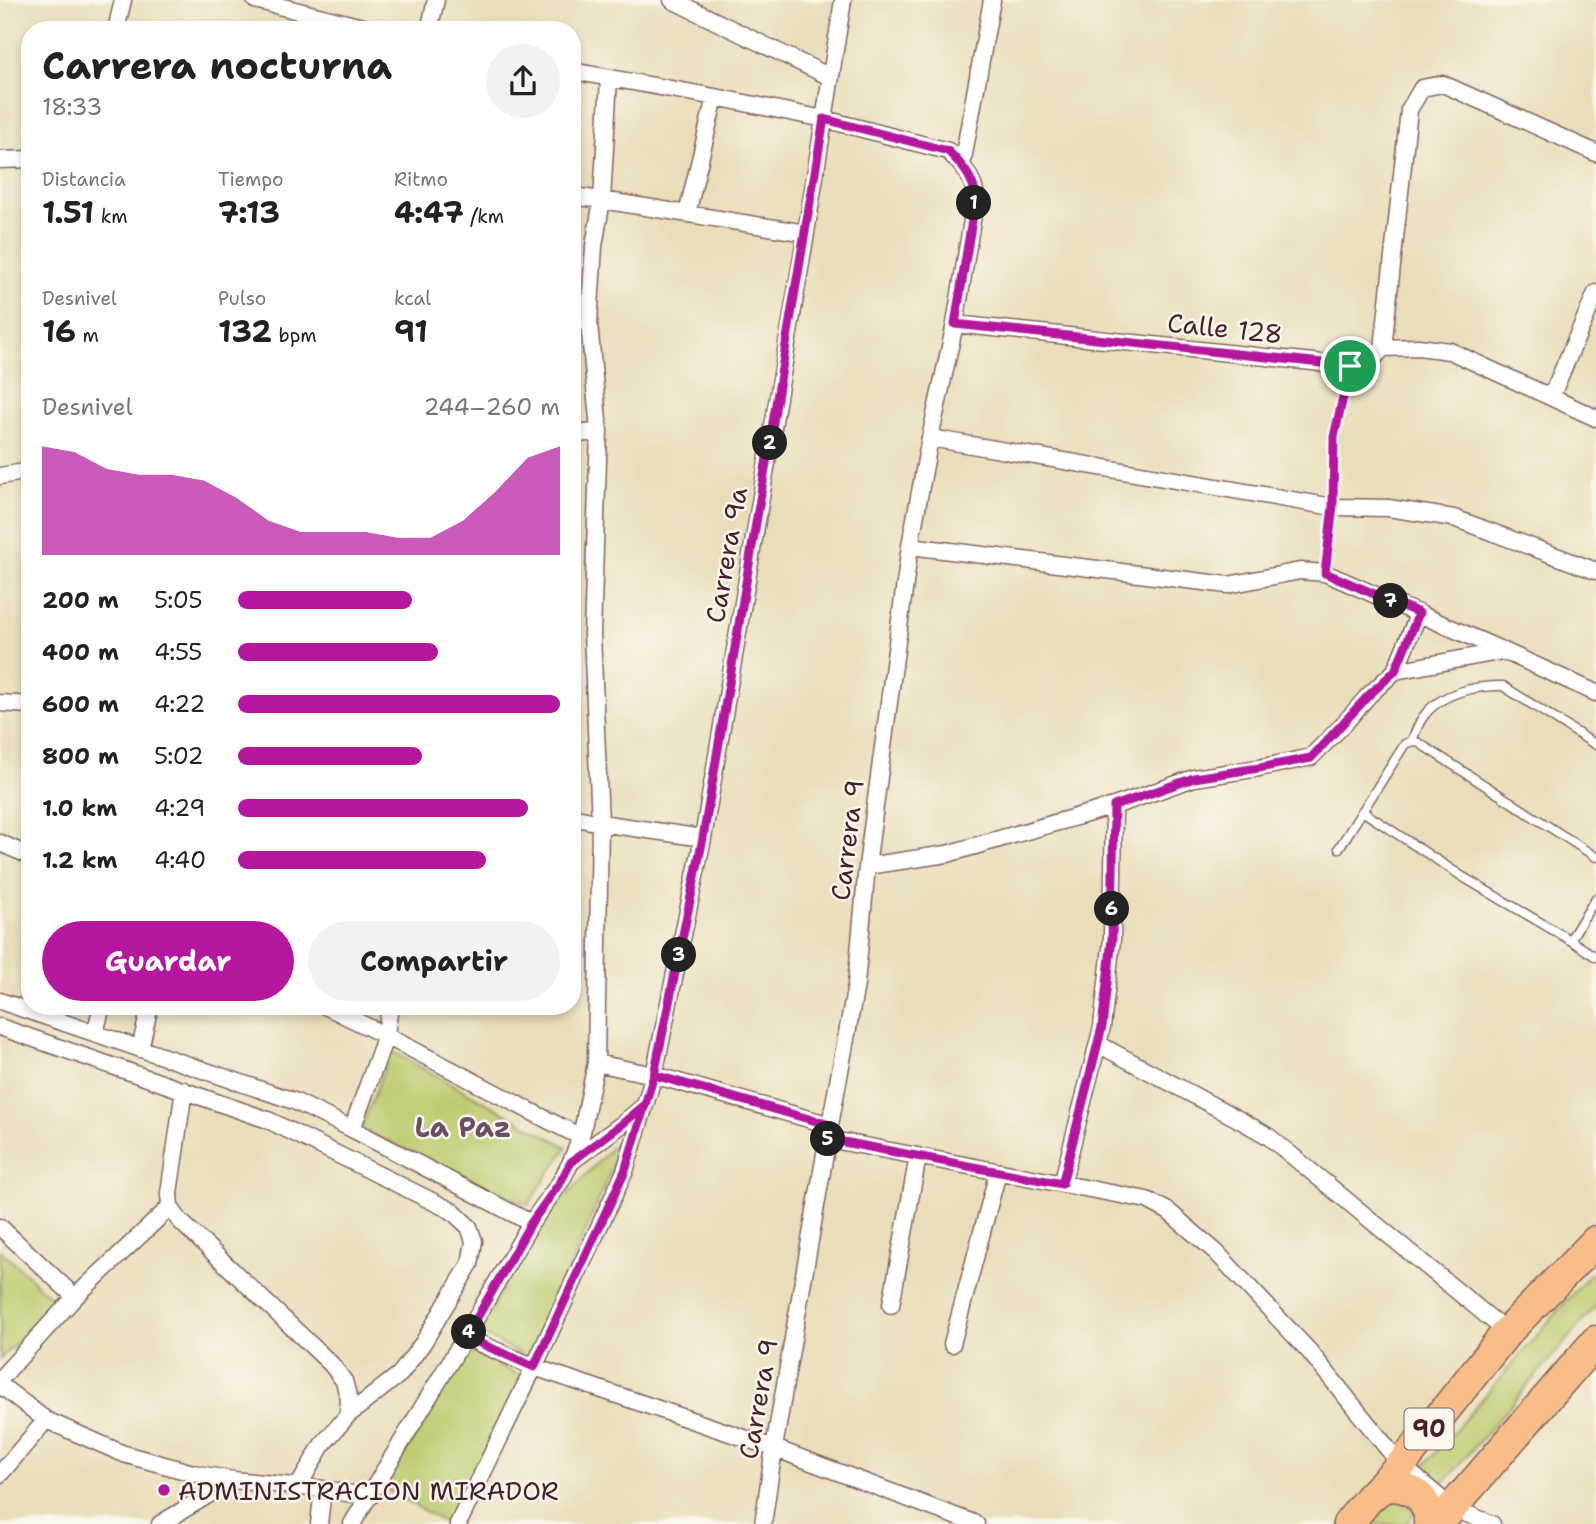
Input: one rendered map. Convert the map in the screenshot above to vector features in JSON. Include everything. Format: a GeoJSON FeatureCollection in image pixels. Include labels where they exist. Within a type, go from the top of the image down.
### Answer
{"type":"FeatureCollection","features":[{"type":"Feature","properties":{"kind":"highway","name":"90"},"geometry":{"type":"LineString","coordinates":[[1348,1524],[1401,1465],[1507,1332],[1596,1241]]}},
{"type":"Feature","properties":{"kind":"highway","name":"90"},"geometry":{"type":"LineString","coordinates":[[1439,1519],[1596,1341]]}},
{"type":"Feature","properties":{"kind":"highway"},"geometry":{"type":"LineString","coordinates":[[1369,1498],[1381,1489],[1396,1486],[1410,1490],[1422,1499],[1429,1512],[1439,1519]]}},
{"type":"Feature","properties":{"kind":"street"},"geometry":{"type":"LineString","coordinates":[[118,21],[123,0]]}},
{"type":"Feature","properties":{"kind":"street"},"geometry":{"type":"LineString","coordinates":[[255,0],[338,21]]}},
{"type":"Feature","properties":{"kind":"street"},"geometry":{"type":"LineString","coordinates":[[431,21],[436,0]]}},
{"type":"Feature","properties":{"kind":"street"},"geometry":{"type":"LineString","coordinates":[[672,0],[830,78]]}},
{"type":"Feature","properties":{"kind":"street","name":"Carrera 9a"},"geometry":{"type":"LineString","coordinates":[[458,1524],[625,1171],[654,1075],[703,838],[843,0]]}},
{"type":"Feature","properties":{"kind":"street"},"geometry":{"type":"LineString","coordinates":[[962,165],[992,0]]}},
{"type":"Feature","properties":{"kind":"street"},"geometry":{"type":"LineString","coordinates":[[581,73],[824,119],[948,151],[962,165]]}},
{"type":"Feature","properties":{"kind":"street"},"geometry":{"type":"LineString","coordinates":[[352,1524],[466,1337],[531,1223],[561,1181],[581,1137],[596,1063],[600,823],[592,634],[599,431],[589,323],[610,78]]}},
{"type":"Feature","properties":{"kind":"street"},"geometry":{"type":"LineString","coordinates":[[1350,366],[1371,361],[1383,348],[1409,110],[1422,88],[1443,85],[1596,153]]}},
{"type":"Feature","properties":{"kind":"street"},"geometry":{"type":"LineString","coordinates":[[687,214],[716,97]]}},
{"type":"Feature","properties":{"kind":"street"},"geometry":{"type":"LineString","coordinates":[[0,160],[21,159]]}},
{"type":"Feature","properties":{"kind":"street","name":"Carrera 9"},"geometry":{"type":"LineString","coordinates":[[763,1524],[856,985],[867,866],[910,546],[955,324],[976,196],[973,181],[962,165]]}},
{"type":"Feature","properties":{"kind":"street"},"geometry":{"type":"LineString","coordinates":[[581,197],[806,233]]}},
{"type":"Feature","properties":{"kind":"street"},"geometry":{"type":"LineString","coordinates":[[1551,397],[1596,293]]}},
{"type":"Feature","properties":{"kind":"street","name":"Calle 128"},"geometry":{"type":"LineString","coordinates":[[955,324],[1350,366]]}},
{"type":"Feature","properties":{"kind":"street"},"geometry":{"type":"LineString","coordinates":[[1383,348],[1418,347],[1450,351],[1596,418]]}},
{"type":"Feature","properties":{"kind":"street"},"geometry":{"type":"LineString","coordinates":[[581,434],[599,431]]}},
{"type":"Feature","properties":{"kind":"street"},"geometry":{"type":"LineString","coordinates":[[930,438],[1333,506],[1388,508],[1454,518],[1596,570]]}},
{"type":"Feature","properties":{"kind":"street"},"geometry":{"type":"LineString","coordinates":[[0,476],[21,472]]}},
{"type":"Feature","properties":{"kind":"street"},"geometry":{"type":"LineString","coordinates":[[910,546],[1228,585],[1300,571],[1325,573],[1596,693]]}},
{"type":"Feature","properties":{"kind":"street"},"geometry":{"type":"LineString","coordinates":[[867,866],[947,854],[1114,806],[1194,778],[1311,758],[1395,671],[1419,613]]}},
{"type":"Feature","properties":{"kind":"street"},"geometry":{"type":"LineString","coordinates":[[1395,671],[1504,650]]}},
{"type":"Feature","properties":{"kind":"street"},"geometry":{"type":"LineString","coordinates":[[0,703],[21,704]]}},
{"type":"Feature","properties":{"kind":"street"},"geometry":{"type":"LineString","coordinates":[[1062,1184],[1102,1027],[1112,939],[1114,806]]}},
{"type":"Feature","properties":{"kind":"street"},"geometry":{"type":"LineString","coordinates":[[581,819],[703,838]]}},
{"type":"Feature","properties":{"kind":"street"},"geometry":{"type":"LineString","coordinates":[[0,843],[21,852]]}},
{"type":"Feature","properties":{"kind":"street"},"geometry":{"type":"LineString","coordinates":[[0,1001],[21,1008]]}},
{"type":"Feature","properties":{"kind":"street"},"geometry":{"type":"LineString","coordinates":[[42,1015],[294,1101],[531,1223]]}},
{"type":"Feature","properties":{"kind":"street"},"geometry":{"type":"LineString","coordinates":[[95,1033],[100,1015]]}},
{"type":"Feature","properties":{"kind":"street"},"geometry":{"type":"LineString","coordinates":[[140,1049],[148,1015]]}},
{"type":"Feature","properties":{"kind":"street"},"geometry":{"type":"LineString","coordinates":[[344,1015],[581,1137]]}},
{"type":"Feature","properties":{"kind":"street"},"geometry":{"type":"LineString","coordinates":[[352,1129],[386,1035],[389,1015]]}},
{"type":"Feature","properties":{"kind":"street"},"geometry":{"type":"LineString","coordinates":[[0,1027],[268,1121],[452,1211],[469,1227],[474,1241],[470,1264],[423,1343],[400,1374],[348,1415],[322,1445],[298,1487]]}},
{"type":"Feature","properties":{"kind":"street"},"geometry":{"type":"LineString","coordinates":[[1098,1044],[1268,1136],[1507,1332]]}},
{"type":"Feature","properties":{"kind":"street"},"geometry":{"type":"LineString","coordinates":[[596,1063],[654,1075],[829,1132],[918,1156],[1147,1200],[1168,1211],[1216,1252],[1309,1351],[1401,1465],[1439,1519],[1492,1524]]}},
{"type":"Feature","properties":{"kind":"street"},"geometry":{"type":"LineString","coordinates":[[184,1090],[169,1193],[170,1208],[180,1221],[331,1364],[344,1381],[349,1399],[348,1415]]}},
{"type":"Feature","properties":{"kind":"street"},"geometry":{"type":"LineString","coordinates":[[571,1162],[645,1105]]}},
{"type":"Feature","properties":{"kind":"street"},"geometry":{"type":"LineString","coordinates":[[891,1305],[918,1156]]}},
{"type":"Feature","properties":{"kind":"street"},"geometry":{"type":"LineString","coordinates":[[952,1343],[998,1172]]}},
{"type":"Feature","properties":{"kind":"street"},"geometry":{"type":"LineString","coordinates":[[170,1208],[75,1297],[2,1387],[46,1420],[124,1454],[193,1473],[233,1480],[323,1489],[370,1497]]}},
{"type":"Feature","properties":{"kind":"street"},"geometry":{"type":"LineString","coordinates":[[0,1227],[75,1297]]}},
{"type":"Feature","properties":{"kind":"street"},"geometry":{"type":"LineString","coordinates":[[466,1337],[534,1367],[774,1448],[976,1524]]}},
{"type":"Feature","properties":{"kind":"street"},"geometry":{"type":"LineString","coordinates":[[0,1474],[46,1420]]}},
{"type":"Feature","properties":{"kind":"street"},"geometry":{"type":"LineString","coordinates":[[160,1524],[233,1480]]}},
{"type":"Feature","properties":{"kind":"street"},"geometry":{"type":"LineString","coordinates":[[319,1524],[323,1489]]}},
{"type":"Feature","properties":{"kind":"lane"},"geometry":{"type":"LineString","coordinates":[[1325,573],[1333,506],[1334,437],[1350,366]]}},
{"type":"Feature","properties":{"kind":"lane"},"geometry":{"type":"LineString","coordinates":[[1412,741],[1423,717],[1437,702],[1475,688],[1503,686],[1596,746]]}},
{"type":"Feature","properties":{"kind":"lane"},"geometry":{"type":"LineString","coordinates":[[1339,848],[1405,744],[1412,741],[1596,857]]}},
{"type":"Feature","properties":{"kind":"lane"},"geometry":{"type":"LineString","coordinates":[[1362,811],[1463,877],[1596,957]]}},
{"type":"Feature","properties":{"kind":"lane"},"geometry":{"type":"LineString","coordinates":[[1570,940],[1596,898]]}},
{"type":"Feature","properties":{"kind":"green space"},"geometry":{"type":"Polygon","coordinates":[[[391,1051],[567,1147],[528,1205],[361,1129],[391,1051]]]}},
{"type":"Feature","properties":{"kind":"green space"},"geometry":{"type":"Polygon","coordinates":[[[628,1130],[531,1360],[478,1332],[536,1228],[628,1130]]]}},
{"type":"Feature","properties":{"kind":"green space"},"geometry":{"type":"Polygon","coordinates":[[[0,1250],[58,1304],[0,1359],[0,1250]]]}},
{"type":"Feature","properties":{"kind":"green space"},"geometry":{"type":"Polygon","coordinates":[[[1596,1271],[1596,1306],[1446,1480],[1433,1483],[1425,1475],[1426,1464],[1589,1275],[1596,1271]]]}},
{"type":"Feature","properties":{"kind":"green space"},"geometry":{"type":"Polygon","coordinates":[[[468,1350],[525,1378],[453,1524],[447,1524],[384,1488],[468,1350]]]}},
{"type":"Feature","properties":{"kind":"green space"},"geometry":{"type":"Polygon","coordinates":[[[1395,1499],[1412,1509],[1413,1514],[1406,1524],[1371,1524],[1390,1502],[1395,1499]]]}},
{"type":"Feature","properties":{"kind":"place","name":"ADMINISTRACION MIRADOR"},"geometry":{"type":"Point","coordinates":[164,1490]}},
{"type":"Feature","properties":{"kind":"district","name":"La Paz"},"geometry":{"type":"Point","coordinates":[463,1127]}},
{"type":"Feature","properties":{"kind":"route"},"geometry":{"type":"LineString","coordinates":[[1350,366],[955,324],[976,196],[973,181],[948,151],[824,119],[703,838],[654,1075],[645,1105],[625,1171],[534,1367],[466,1337],[531,1223],[571,1162],[645,1105],[654,1075],[830,1125],[828,1139],[1062,1184],[1102,1027],[1112,939],[1114,806],[1194,778],[1311,758],[1395,671],[1419,613],[1325,573],[1333,506],[1334,437],[1350,366]]}}]}
